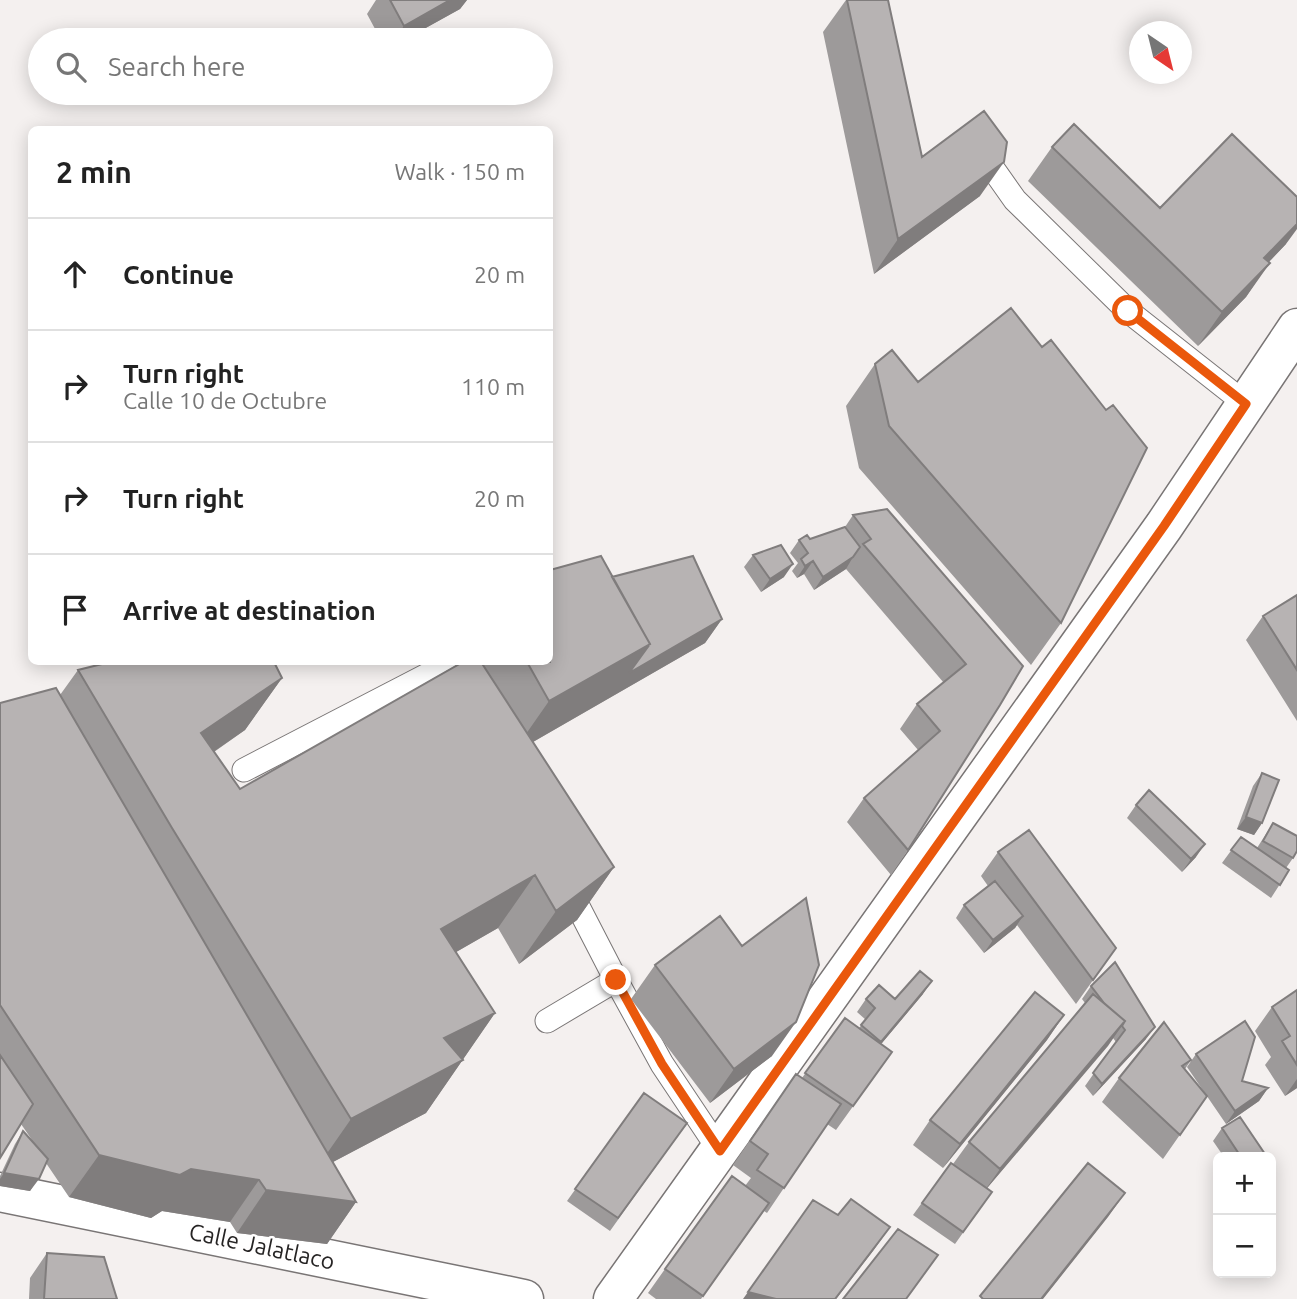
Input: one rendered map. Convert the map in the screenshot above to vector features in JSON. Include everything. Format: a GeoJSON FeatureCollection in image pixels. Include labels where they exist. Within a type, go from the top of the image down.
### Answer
{"type":"FeatureCollection","features":[{"type":"Feature","properties":{"kind":"street"},"geometry":{"type":"LineString","coordinates":[[613,1299],[1164,526],[1297,328]]}},
{"type":"Feature","properties":{"kind":"street","name":"Calle Jalatlaco"},"geometry":{"type":"LineString","coordinates":[[0,1192],[524,1299]]}},
{"type":"Feature","properties":{"kind":"lane"},"geometry":{"type":"LineString","coordinates":[[967,132],[1015,200],[1128,311],[1246,404]]}},
{"type":"Feature","properties":{"kind":"lane"},"geometry":{"type":"LineString","coordinates":[[244,770],[433,672],[447,671],[461,684],[475,709]]}},
{"type":"Feature","properties":{"kind":"lane"},"geometry":{"type":"LineString","coordinates":[[558,869],[662,1064],[720,1151]]}},
{"type":"Feature","properties":{"kind":"lane"},"geometry":{"type":"LineString","coordinates":[[547,1021],[616,980]]}},
{"type":"Feature","properties":{"kind":"building"},"geometry":{"type":"Polygon","coordinates":[[[390,0],[450,0],[404,26],[390,0]]]}},
{"type":"Feature","properties":{"kind":"building"},"geometry":{"type":"Polygon","coordinates":[[[847,0],[888,0],[922,157],[984,111],[1007,142],[1004,162],[898,239],[847,0]]]}},
{"type":"Feature","properties":{"kind":"building"},"geometry":{"type":"Polygon","coordinates":[[[1074,124],[1160,208],[1232,134],[1297,197],[1297,224],[1264,258],[1270,263],[1222,312],[1052,147],[1074,124]]]}},
{"type":"Feature","properties":{"kind":"building"},"geometry":{"type":"Polygon","coordinates":[[[1011,308],[1042,347],[1051,340],[1106,410],[1113,405],[1147,448],[1061,623],[889,426],[875,364],[892,350],[918,382],[1011,308]]]}},
{"type":"Feature","properties":{"kind":"building"},"geometry":{"type":"Polygon","coordinates":[[[887,509],[1023,666],[908,850],[864,798],[940,731],[917,704],[966,664],[863,544],[871,539],[853,515],[887,509]]]}},
{"type":"Feature","properties":{"kind":"building"},"geometry":{"type":"Polygon","coordinates":[[[845,527],[860,547],[853,557],[823,577],[813,561],[805,566],[801,559],[808,553],[799,540],[807,535],[810,539],[845,527]]]}},
{"type":"Feature","properties":{"kind":"building"},"geometry":{"type":"Polygon","coordinates":[[[781,545],[793,564],[770,579],[753,555],[781,545]]]}},
{"type":"Feature","properties":{"kind":"building"},"geometry":{"type":"Polygon","coordinates":[[[601,556],[650,644],[549,701],[529,665],[553,665],[553,569],[601,556]]]}},
{"type":"Feature","properties":{"kind":"building"},"geometry":{"type":"Polygon","coordinates":[[[693,556],[722,619],[629,673],[650,644],[612,577],[693,556]]]}},
{"type":"Feature","properties":{"kind":"building"},"geometry":{"type":"Polygon","coordinates":[[[1297,595],[1297,670],[1263,616],[1297,595]]]}},
{"type":"Feature","properties":{"kind":"building"},"geometry":{"type":"Polygon","coordinates":[[[98,665],[276,665],[282,678],[201,733],[240,789],[458,665],[483,665],[614,867],[556,911],[535,875],[441,929],[495,1013],[444,1038],[463,1060],[351,1119],[78,670],[98,665]]]}},
{"type":"Feature","properties":{"kind":"building"},"geometry":{"type":"Polygon","coordinates":[[[56,688],[356,1202],[266,1190],[259,1180],[191,1169],[180,1175],[99,1155],[0,1005],[0,703],[56,688]]]}},
{"type":"Feature","properties":{"kind":"building"},"geometry":{"type":"Polygon","coordinates":[[[1262,773],[1279,780],[1262,823],[1246,817],[1262,773]]]}},
{"type":"Feature","properties":{"kind":"building"},"geometry":{"type":"Polygon","coordinates":[[[1149,790],[1205,844],[1191,859],[1136,805],[1149,790]]]}},
{"type":"Feature","properties":{"kind":"building"},"geometry":{"type":"Polygon","coordinates":[[[1273,823],[1297,836],[1297,851],[1293,858],[1263,841],[1273,823]]]}},
{"type":"Feature","properties":{"kind":"building"},"geometry":{"type":"Polygon","coordinates":[[[1029,830],[1116,948],[1093,980],[998,852],[1029,830]]]}},
{"type":"Feature","properties":{"kind":"building"},"geometry":{"type":"Polygon","coordinates":[[[1241,837],[1289,870],[1280,885],[1231,850],[1241,837]]]}},
{"type":"Feature","properties":{"kind":"building"},"geometry":{"type":"Polygon","coordinates":[[[995,881],[1023,916],[993,940],[964,905],[995,881]]]}},
{"type":"Feature","properties":{"kind":"building"},"geometry":{"type":"Polygon","coordinates":[[[806,898],[819,965],[796,1022],[734,1069],[655,965],[720,916],[742,946],[806,898]]]}},
{"type":"Feature","properties":{"kind":"building"},"geometry":{"type":"Polygon","coordinates":[[[1115,962],[1155,1027],[1102,1084],[1093,1073],[1125,1030],[1122,1026],[1125,1021],[1104,1003],[1091,986],[1115,962]]]}},
{"type":"Feature","properties":{"kind":"building"},"geometry":{"type":"Polygon","coordinates":[[[920,971],[932,981],[881,1042],[861,1025],[875,1008],[866,999],[879,985],[895,999],[920,971]]]}},
{"type":"Feature","properties":{"kind":"building"},"geometry":{"type":"Polygon","coordinates":[[[1297,990],[1297,1065],[1282,1041],[1290,1036],[1272,1007],[1297,990]]]}},
{"type":"Feature","properties":{"kind":"building"},"geometry":{"type":"Polygon","coordinates":[[[1035,992],[1064,1015],[960,1144],[930,1120],[1035,992]]]}},
{"type":"Feature","properties":{"kind":"building"},"geometry":{"type":"Polygon","coordinates":[[[1093,994],[1125,1021],[1000,1169],[969,1142],[1093,994]]]}},
{"type":"Feature","properties":{"kind":"building"},"geometry":{"type":"Polygon","coordinates":[[[845,1018],[892,1052],[853,1106],[805,1073],[845,1018]]]}},
{"type":"Feature","properties":{"kind":"building"},"geometry":{"type":"Polygon","coordinates":[[[1245,1021],[1255,1037],[1242,1081],[1268,1088],[1235,1111],[1196,1054],[1245,1021]]]}},
{"type":"Feature","properties":{"kind":"building"},"geometry":{"type":"Polygon","coordinates":[[[1164,1022],[1191,1060],[1182,1066],[1207,1096],[1180,1135],[1119,1078],[1164,1022]]]}},
{"type":"Feature","properties":{"kind":"building"},"geometry":{"type":"Polygon","coordinates":[[[0,1055],[33,1104],[0,1158],[0,1055]]]}},
{"type":"Feature","properties":{"kind":"building"},"geometry":{"type":"Polygon","coordinates":[[[796,1074],[841,1104],[784,1188],[757,1170],[768,1154],[750,1141],[796,1074]]]}},
{"type":"Feature","properties":{"kind":"building"},"geometry":{"type":"Polygon","coordinates":[[[644,1093],[687,1123],[618,1218],[575,1189],[644,1093]]]}},
{"type":"Feature","properties":{"kind":"building"},"geometry":{"type":"Polygon","coordinates":[[[1240,1117],[1264,1152],[1238,1152],[1222,1128],[1240,1117]]]}},
{"type":"Feature","properties":{"kind":"building"},"geometry":{"type":"Polygon","coordinates":[[[23,1131],[48,1159],[39,1179],[4,1173],[23,1131]]]}},
{"type":"Feature","properties":{"kind":"building"},"geometry":{"type":"Polygon","coordinates":[[[951,1163],[992,1192],[963,1232],[922,1203],[951,1163]]]}},
{"type":"Feature","properties":{"kind":"building"},"geometry":{"type":"Polygon","coordinates":[[[1088,1163],[1125,1193],[1041,1299],[983,1299],[980,1296],[1088,1163]]]}},
{"type":"Feature","properties":{"kind":"building"},"geometry":{"type":"Polygon","coordinates":[[[732,1176],[769,1203],[703,1296],[665,1269],[732,1176]]]}},
{"type":"Feature","properties":{"kind":"building"},"geometry":{"type":"Polygon","coordinates":[[[851,1199],[890,1227],[835,1299],[776,1299],[748,1292],[813,1200],[838,1215],[851,1199]]]}},
{"type":"Feature","properties":{"kind":"building"},"geometry":{"type":"Polygon","coordinates":[[[898,1229],[938,1255],[906,1299],[843,1299],[898,1229]]]}},
{"type":"Feature","properties":{"kind":"building"},"geometry":{"type":"Polygon","coordinates":[[[47,1253],[104,1257],[117,1299],[44,1299],[47,1253]]]}},
{"type":"Feature","properties":{"kind":"route"},"geometry":{"type":"LineString","coordinates":[[616,980],[662,1064],[720,1151],[1164,526],[1246,404],[1128,311]]}}]}
